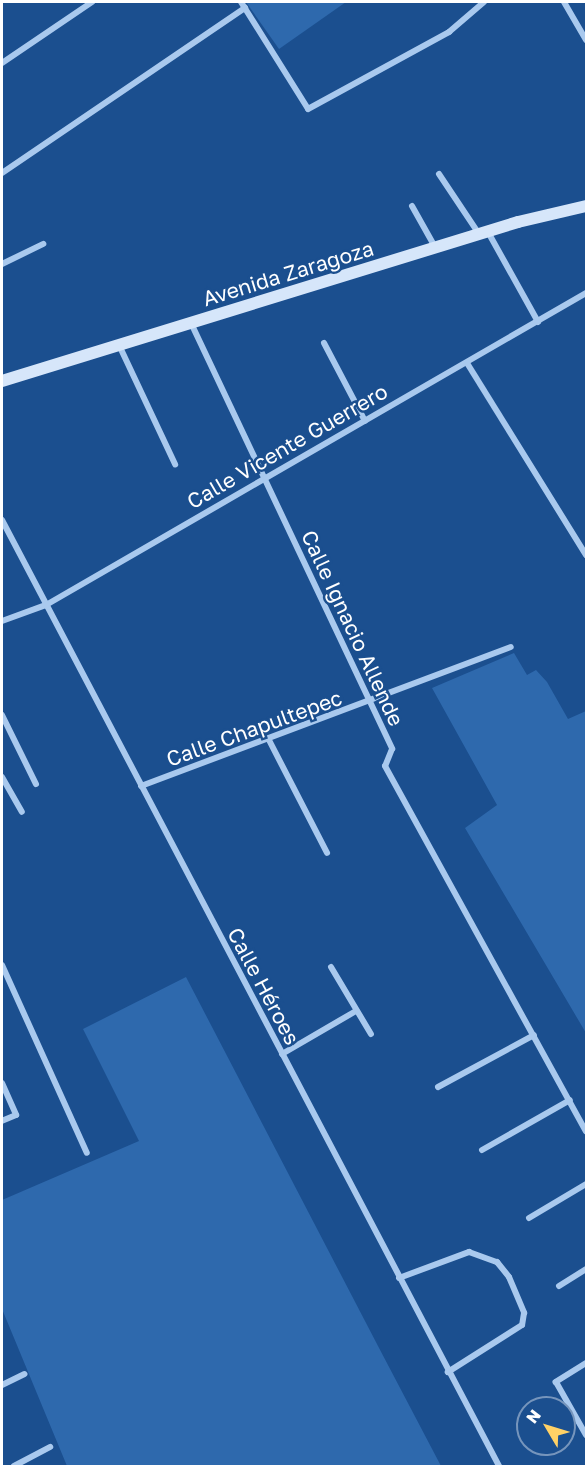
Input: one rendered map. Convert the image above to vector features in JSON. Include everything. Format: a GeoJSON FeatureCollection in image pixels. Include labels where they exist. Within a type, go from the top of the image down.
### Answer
{"type":"FeatureCollection","features":[{"type":"Feature","properties":{"kind":"main road","name":"Avenida Zaragoza"},"geometry":{"type":"LineString","coordinates":[[2,381],[484,233],[586,206]]}},
{"type":"Feature","properties":{"kind":"street"},"geometry":{"type":"LineString","coordinates":[[2,63],[92,2]]}},
{"type":"Feature","properties":{"kind":"street"},"geometry":{"type":"LineString","coordinates":[[241,2],[303,104],[315,107],[367,80],[449,32],[484,2]]}},
{"type":"Feature","properties":{"kind":"street"},"geometry":{"type":"LineString","coordinates":[[564,2],[586,40]]}},
{"type":"Feature","properties":{"kind":"street"},"geometry":{"type":"LineString","coordinates":[[2,173],[245,8]]}},
{"type":"Feature","properties":{"kind":"street"},"geometry":{"type":"LineString","coordinates":[[439,174],[484,233],[538,322]]}},
{"type":"Feature","properties":{"kind":"street"},"geometry":{"type":"LineString","coordinates":[[412,206],[436,248]]}},
{"type":"Feature","properties":{"kind":"street"},"geometry":{"type":"LineString","coordinates":[[2,264],[43,244]]}},
{"type":"Feature","properties":{"kind":"street","name":"Calle Vicente Guerrero"},"geometry":{"type":"LineString","coordinates":[[2,621],[46,605],[586,293]]}},
{"type":"Feature","properties":{"kind":"street","name":"Calle Ignacio Allende"},"geometry":{"type":"LineString","coordinates":[[191,323],[262,479],[392,749],[385,766],[586,1131]]}},
{"type":"Feature","properties":{"kind":"street"},"geometry":{"type":"LineString","coordinates":[[324,343],[365,421]]}},
{"type":"Feature","properties":{"kind":"street"},"geometry":{"type":"LineString","coordinates":[[119,345],[175,464]]}},
{"type":"Feature","properties":{"kind":"street"},"geometry":{"type":"LineString","coordinates":[[467,363],[586,555]]}},
{"type":"Feature","properties":{"kind":"street","name":"Calle Héroes"},"geometry":{"type":"LineString","coordinates":[[2,520],[499,1467]]}},
{"type":"Feature","properties":{"kind":"street","name":"Calle Chapultepec"},"geometry":{"type":"LineString","coordinates":[[141,786],[371,703],[511,646]]}},
{"type":"Feature","properties":{"kind":"street"},"geometry":{"type":"LineString","coordinates":[[2,715],[36,784]]}},
{"type":"Feature","properties":{"kind":"street"},"geometry":{"type":"LineString","coordinates":[[269,740],[327,852]]}},
{"type":"Feature","properties":{"kind":"street"},"geometry":{"type":"LineString","coordinates":[[2,777],[22,812]]}},
{"type":"Feature","properties":{"kind":"street"},"geometry":{"type":"LineString","coordinates":[[2,965],[87,1153]]}},
{"type":"Feature","properties":{"kind":"street"},"geometry":{"type":"LineString","coordinates":[[331,967],[371,1034]]}},
{"type":"Feature","properties":{"kind":"street"},"geometry":{"type":"LineString","coordinates":[[282,1054],[356,1011]]}},
{"type":"Feature","properties":{"kind":"street"},"geometry":{"type":"LineString","coordinates":[[438,1087],[534,1035]]}},
{"type":"Feature","properties":{"kind":"street"},"geometry":{"type":"LineString","coordinates":[[2,1083],[15,1115],[2,1121]]}},
{"type":"Feature","properties":{"kind":"street"},"geometry":{"type":"LineString","coordinates":[[482,1150],[570,1101]]}},
{"type":"Feature","properties":{"kind":"street"},"geometry":{"type":"LineString","coordinates":[[529,1218],[586,1184]]}},
{"type":"Feature","properties":{"kind":"street"},"geometry":{"type":"LineString","coordinates":[[399,1278],[468,1252],[491,1258],[509,1277],[524,1313],[522,1325],[448,1372]]}},
{"type":"Feature","properties":{"kind":"street"},"geometry":{"type":"LineString","coordinates":[[559,1286],[586,1269]]}},
{"type":"Feature","properties":{"kind":"street"},"geometry":{"type":"LineString","coordinates":[[586,1363],[556,1382],[586,1435]]}},
{"type":"Feature","properties":{"kind":"street"},"geometry":{"type":"LineString","coordinates":[[2,1385],[25,1374]]}},
{"type":"Feature","properties":{"kind":"street"},"geometry":{"type":"LineString","coordinates":[[14,1467],[50,1447]]}},
{"type":"Feature","properties":{"kind":"shaded area"},"geometry":{"type":"Polygon","coordinates":[[[246,2],[346,2],[279,49],[246,2]]]}},
{"type":"Feature","properties":{"kind":"shaded area"},"geometry":{"type":"Polygon","coordinates":[[[514,653],[527,675],[536,670],[547,682],[568,719],[586,711],[586,1033],[465,828],[497,805],[432,688],[514,653]]]}},
{"type":"Feature","properties":{"kind":"shaded area"},"geometry":{"type":"Polygon","coordinates":[[[186,977],[441,1466],[67,1466],[2,1309],[2,1200],[139,1141],[83,1029],[186,977]]]}}]}
